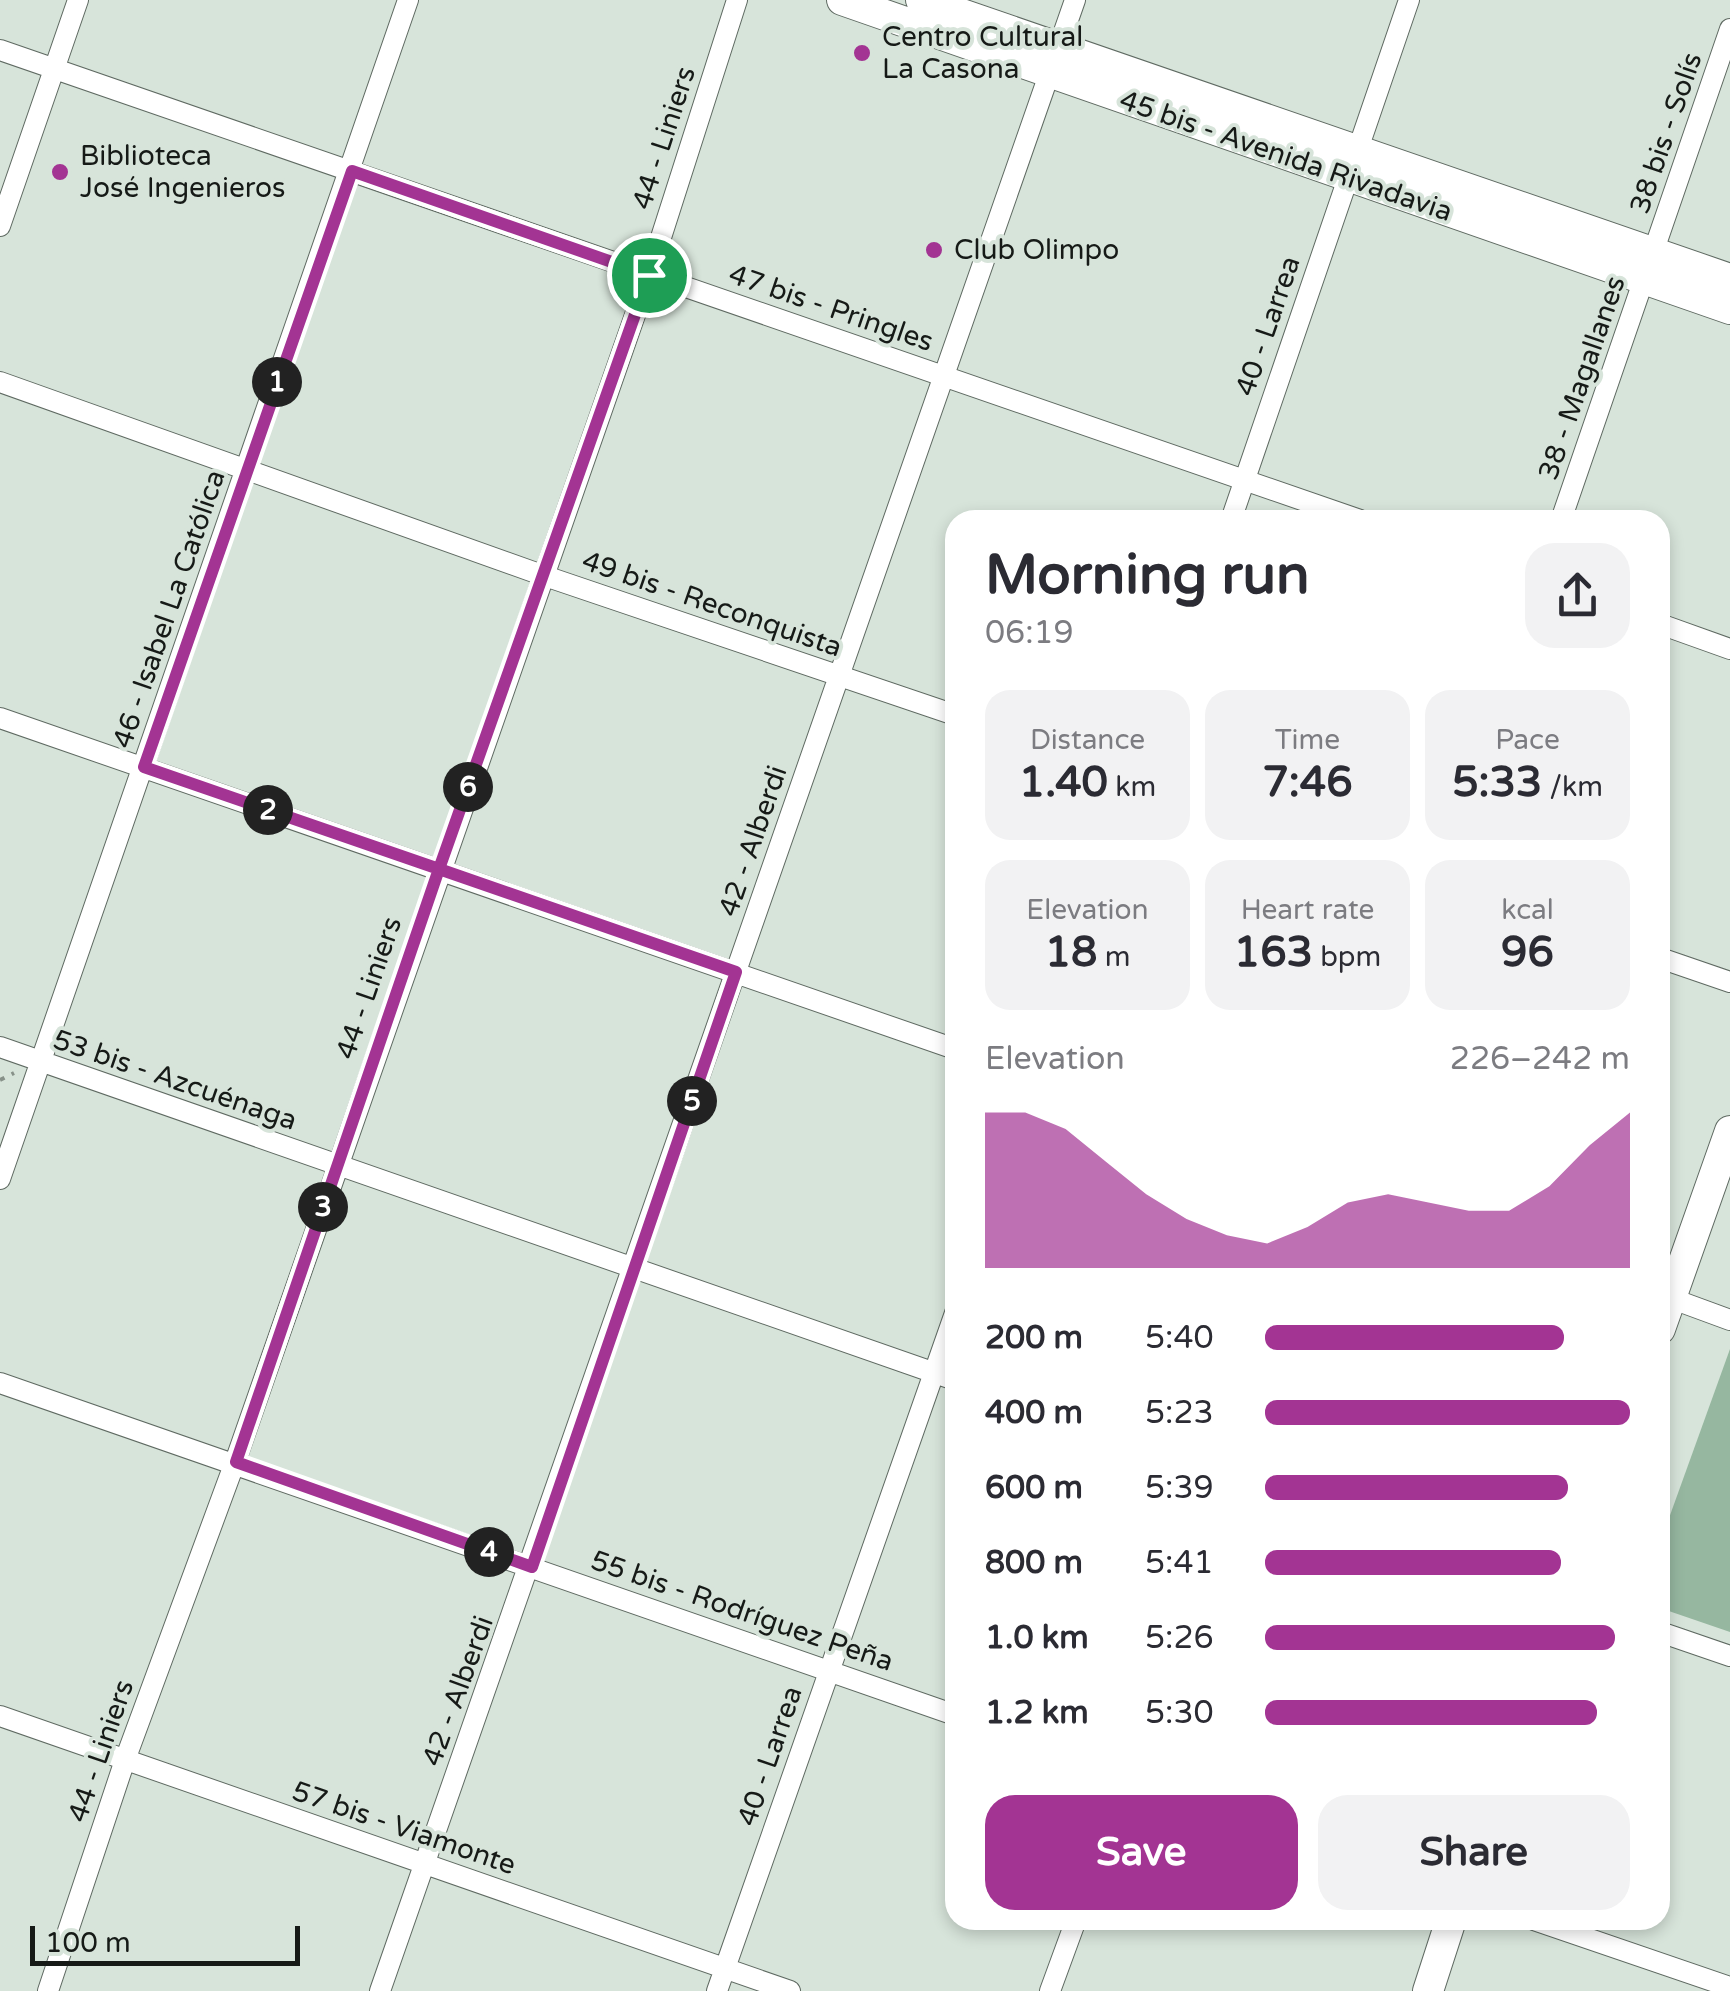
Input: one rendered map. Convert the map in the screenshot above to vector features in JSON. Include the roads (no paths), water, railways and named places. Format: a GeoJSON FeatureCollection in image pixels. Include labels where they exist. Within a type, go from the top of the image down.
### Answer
{"type":"FeatureCollection","features":[{"type":"Feature","properties":{"kind":"main road","name":"45 bis - Avenida Rivadavia"},"geometry":{"type":"LineString","coordinates":[[842,0],[1053,61],[1649,267],[1730,309]]}},
{"type":"Feature","properties":{"kind":"main road","name":"45 bis - Avenida Rivadavia"},"geometry":{"type":"LineString","coordinates":[[922,0],[1053,61]]}},
{"type":"Feature","properties":{"kind":"main road","name":"45 bis - Avenida Rivadavia"},"geometry":{"type":"LineString","coordinates":[[1649,267],[1730,279]]}},
{"type":"Feature","properties":{"kind":"main road"},"geometry":{"type":"LineString","coordinates":[[1670,1284],[1730,1131]]}},
{"type":"Feature","properties":{"kind":"main road"},"geometry":{"type":"LineString","coordinates":[[1428,1991],[1448,1930]]}},
{"type":"Feature","properties":{"kind":"street"},"geometry":{"type":"LineString","coordinates":[[0,226],[78,0]]}},
{"type":"Feature","properties":{"kind":"street","name":"46 - Isabel La Católica"},"geometry":{"type":"LineString","coordinates":[[0,1178],[352,171],[408,0]]}},
{"type":"Feature","properties":{"kind":"street","name":"44 - Liniers"},"geometry":{"type":"LineString","coordinates":[[48,1991],[125,1760],[236,1462],[439,869],[649,275],[737,0]]}},
{"type":"Feature","properties":{"kind":"street","name":"42 - Alberdi"},"geometry":{"type":"LineString","coordinates":[[380,1991],[532,1567],[1075,0]]}},
{"type":"Feature","properties":{"kind":"street","name":"40 - Larrea"},"geometry":{"type":"LineString","coordinates":[[1234,510],[1409,0]]}},
{"type":"Feature","properties":{"kind":"street","name":"38 bis - Solís"},"geometry":{"type":"LineString","coordinates":[[1649,267],[1730,29]]}},
{"type":"Feature","properties":{"kind":"street","name":"47 bis - Pringles"},"geometry":{"type":"LineString","coordinates":[[0,50],[1329,510]]}},
{"type":"Feature","properties":{"kind":"street","name":"38 - Magallanes"},"geometry":{"type":"LineString","coordinates":[[1564,510],[1649,267]]}},
{"type":"Feature","properties":{"kind":"street","name":"49 bis - Reconquista"},"geometry":{"type":"LineString","coordinates":[[0,382],[246,466],[542,575],[945,712]]}},
{"type":"Feature","properties":{"kind":"street"},"geometry":{"type":"LineString","coordinates":[[1670,628],[1730,649]]}},
{"type":"Feature","properties":{"kind":"street"},"geometry":{"type":"LineString","coordinates":[[0,718],[945,1045]]}},
{"type":"Feature","properties":{"kind":"street"},"geometry":{"type":"LineString","coordinates":[[1670,961],[1730,982]]}},
{"type":"Feature","properties":{"kind":"street","name":"53 bis - Azcuénaga"},"geometry":{"type":"LineString","coordinates":[[0,1047],[945,1376]]}},
{"type":"Feature","properties":{"kind":"street"},"geometry":{"type":"LineString","coordinates":[[1670,1299],[1730,1320]]}},
{"type":"Feature","properties":{"kind":"street","name":"40 - Larrea"},"geometry":{"type":"LineString","coordinates":[[717,1991],[830,1670],[945,1376]]}},
{"type":"Feature","properties":{"kind":"street","name":"55 bis - Rodríguez Peña"},"geometry":{"type":"LineString","coordinates":[[0,1383],[945,1711]]}},
{"type":"Feature","properties":{"kind":"street"},"geometry":{"type":"LineString","coordinates":[[1670,1635],[1730,1656]]}},
{"type":"Feature","properties":{"kind":"street","name":"57 bis - Viamonte"},"geometry":{"type":"LineString","coordinates":[[0,1716],[790,1991]]}},
{"type":"Feature","properties":{"kind":"street"},"geometry":{"type":"LineString","coordinates":[[1050,1991],[1072,1930]]}},
{"type":"Feature","properties":{"kind":"street"},"geometry":{"type":"LineString","coordinates":[[1563,1930],[1730,1987]]}},
{"type":"Feature","properties":{"kind":"place","name":"Centro Cultural La Casona"},"geometry":{"type":"Point","coordinates":[862,53]}},
{"type":"Feature","properties":{"kind":"place","name":"Biblioteca José Ingenieros"},"geometry":{"type":"Point","coordinates":[60,172]}},
{"type":"Feature","properties":{"kind":"place","name":"Club Olimpo"},"geometry":{"type":"Point","coordinates":[934,250]}}]}
